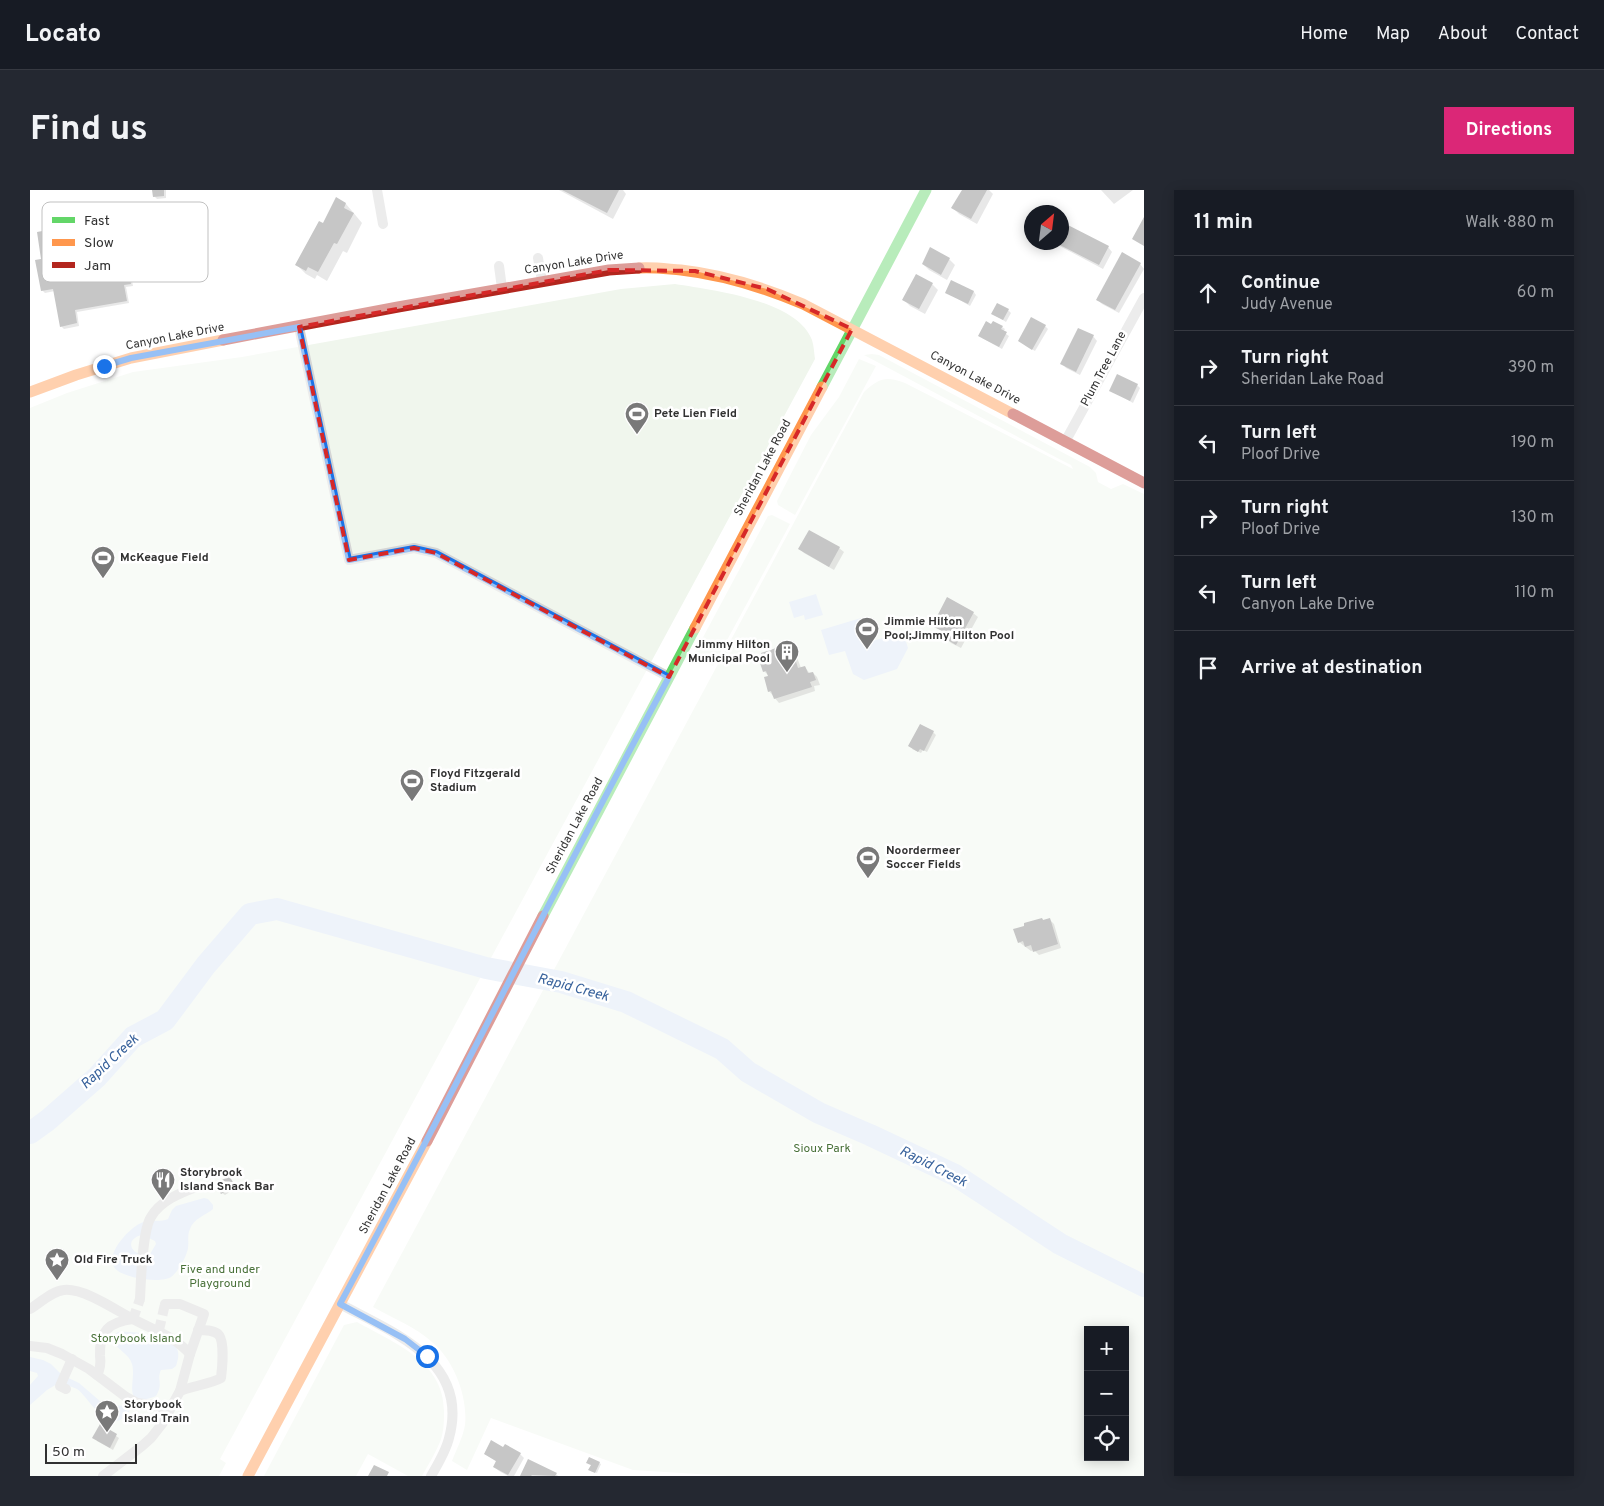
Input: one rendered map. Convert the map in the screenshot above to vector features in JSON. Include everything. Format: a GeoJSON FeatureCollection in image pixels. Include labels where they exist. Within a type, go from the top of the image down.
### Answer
{"type":"FeatureCollection","features":[{"type":"Feature","properties":{"kind":"street"},"geometry":{"type":"LineString","coordinates":[[377,190],[383,224]]}},
{"type":"Feature","properties":{"kind":"street","name":"Sheridan Lake Road"},"geometry":{"type":"LineString","coordinates":[[248,1476],[434,1128],[532,937],[926,190]]}},
{"type":"Feature","properties":{"kind":"street"},"geometry":{"type":"LineString","coordinates":[[538,258],[542,281]]}},
{"type":"Feature","properties":{"kind":"street"},"geometry":{"type":"LineString","coordinates":[[499,266],[502,288]]}},
{"type":"Feature","properties":{"kind":"street","name":"Canyon Lake Drive"},"geometry":{"type":"LineString","coordinates":[[30,392],[76,374],[131,358],[502,288],[587,273],[630,268],[695,271],[728,277],[767,289],[802,304],[1144,484]]}},
{"type":"Feature","properties":{"kind":"street","name":"Plum Tree Lane"},"geometry":{"type":"LineString","coordinates":[[1065,442],[1144,298]]}},
{"type":"Feature","properties":{"kind":"street"},"geometry":{"type":"LineString","coordinates":[[299,327],[349,560],[414,548],[436,553],[669,677]]}},
{"type":"Feature","properties":{"kind":"street"},"geometry":{"type":"LineString","coordinates":[[140,1299],[145,1239],[149,1220],[159,1207],[184,1191],[196,1187]]}},
{"type":"Feature","properties":{"kind":"street"},"geometry":{"type":"LineString","coordinates":[[30,1309],[63,1290],[85,1294],[161,1331],[182,1345],[190,1354]]}},
{"type":"Feature","properties":{"kind":"street"},"geometry":{"type":"LineString","coordinates":[[103,1476],[151,1438],[180,1391],[204,1314],[180,1304],[165,1304]]}},
{"type":"Feature","properties":{"kind":"street"},"geometry":{"type":"LineString","coordinates":[[340,1304],[418,1347],[437,1366],[444,1378],[449,1390],[452,1418],[449,1438],[434,1475]]}},
{"type":"Feature","properties":{"kind":"street"},"geometry":{"type":"LineString","coordinates":[[98,1375],[101,1366],[101,1342],[105,1331],[118,1321],[133,1319]]}},
{"type":"Feature","properties":{"kind":"street"},"geometry":{"type":"LineString","coordinates":[[180,1391],[221,1378],[222,1340],[219,1335],[212,1331],[198,1330]]}},
{"type":"Feature","properties":{"kind":"street"},"geometry":{"type":"LineString","coordinates":[[30,1346],[47,1348],[72,1359],[132,1400],[168,1412]]}},
{"type":"Feature","properties":{"kind":"street"},"geometry":{"type":"LineString","coordinates":[[66,1389],[60,1386],[72,1359]]}},
{"type":"Feature","properties":{"kind":"highlighted area"},"geometry":{"type":"Polygon","coordinates":[[[609,270],[695,271],[767,289],[852,329],[669,677],[436,553],[414,548],[349,560],[299,327],[609,270]]]}},
{"type":"Feature","properties":{"kind":"green space"},"geometry":{"type":"Polygon","coordinates":[[[675,284],[752,299],[772,306],[789,315],[803,326],[812,340],[815,359],[220,1459],[226,1463],[219,1476],[30,1476],[30,408],[67,393],[133,372],[242,357],[621,289],[675,284]]]}},
{"type":"Feature","properties":{"kind":"green space","name":"Sioux Park"},"geometry":{"type":"Polygon","coordinates":[[[864,355],[879,355],[1090,467],[1096,473],[1098,482],[1111,489],[1123,484],[1144,494],[1144,1476],[729,1476],[633,1470],[491,1418],[467,1470],[452,1461],[465,1425],[462,1391],[453,1369],[440,1350],[426,1337],[373,1307],[864,392],[883,380],[893,379],[905,383],[1073,469],[1071,465],[864,355]]]}},
{"type":"Feature","properties":{"kind":"green space"},"geometry":{"type":"Polygon","coordinates":[[[859,359],[876,366],[795,515],[778,505],[777,501],[811,435],[839,397],[859,359]]]}},
{"type":"Feature","properties":{"kind":"green space"},"geometry":{"type":"Polygon","coordinates":[[[772,515],[790,524],[713,666],[693,656],[768,516],[772,515]]]}},
{"type":"Feature","properties":{"kind":"green space"},"geometry":{"type":"Polygon","coordinates":[[[357,1322],[401,1346],[426,1366],[436,1379],[442,1394],[444,1411],[443,1430],[438,1446],[422,1476],[408,1476],[368,1454],[356,1476],[264,1476],[344,1325],[357,1322]]]}},
{"type":"Feature","properties":{"kind":"water"},"geometry":{"type":"Polygon","coordinates":[[[816,594],[823,615],[805,620],[804,615],[794,618],[789,602],[816,594]]]}},
{"type":"Feature","properties":{"kind":"water","name":"Jimmie Hilton Pool;Jimmy Hilton Pool"},"geometry":{"type":"Polygon","coordinates":[[[861,618],[869,642],[903,632],[908,648],[897,669],[864,680],[853,674],[845,651],[829,655],[821,630],[861,618]]]}},
{"type":"Feature","properties":{"kind":"water"},"geometry":{"type":"Polygon","coordinates":[[[204,1198],[208,1199],[213,1205],[213,1209],[197,1220],[192,1226],[186,1255],[174,1275],[166,1279],[150,1280],[132,1277],[118,1271],[112,1261],[119,1242],[134,1227],[143,1222],[168,1219],[176,1206],[204,1198]],[[142,1235],[136,1237],[131,1244],[134,1251],[150,1254],[156,1244],[155,1241],[142,1235]]]}},
{"type":"Feature","properties":{"kind":"water"},"geometry":{"type":"Polygon","coordinates":[[[118,1332],[140,1333],[158,1337],[165,1339],[176,1347],[178,1359],[176,1366],[172,1369],[161,1370],[159,1376],[160,1385],[156,1396],[138,1399],[134,1396],[132,1391],[132,1364],[112,1339],[118,1332]]]}},
{"type":"Feature","properties":{"kind":"water"},"geometry":{"type":"Polygon","coordinates":[[[30,1357],[51,1364],[62,1375],[79,1383],[101,1402],[109,1405],[127,1406],[130,1409],[128,1414],[117,1421],[110,1420],[97,1411],[77,1389],[57,1384],[30,1405],[30,1385],[38,1376],[37,1373],[30,1371],[30,1357]]]}},
{"type":"Feature","properties":{"kind":"building"},"geometry":{"type":"Polygon","coordinates":[[[152,190],[164,190],[164,196],[153,197],[152,190]]]}},
{"type":"Feature","properties":{"kind":"building"},"geometry":{"type":"Polygon","coordinates":[[[562,190],[619,190],[607,213],[562,190]]]}},
{"type":"Feature","properties":{"kind":"building"},"geometry":{"type":"Polygon","coordinates":[[[962,190],[987,190],[971,219],[951,208],[962,190]]]}},
{"type":"Feature","properties":{"kind":"building"},"geometry":{"type":"Polygon","coordinates":[[[336,197],[346,203],[344,208],[354,213],[337,244],[334,243],[318,272],[308,267],[306,271],[295,265],[319,221],[323,223],[336,197]]]}},
{"type":"Feature","properties":{"kind":"building"},"geometry":{"type":"Polygon","coordinates":[[[1144,217],[1144,246],[1132,239],[1144,217]]]}},
{"type":"Feature","properties":{"kind":"building"},"geometry":{"type":"Polygon","coordinates":[[[1069,226],[1109,246],[1099,265],[1069,250],[1069,226]]]}},
{"type":"Feature","properties":{"kind":"building"},"geometry":{"type":"Polygon","coordinates":[[[42,231],[42,282],[131,282],[131,284],[124,285],[127,301],[75,310],[77,323],[60,327],[53,289],[41,291],[35,260],[41,259],[37,232],[42,231]]]}},
{"type":"Feature","properties":{"kind":"building"},"geometry":{"type":"Polygon","coordinates":[[[930,247],[950,258],[941,275],[922,264],[930,247]]]}},
{"type":"Feature","properties":{"kind":"building"},"geometry":{"type":"Polygon","coordinates":[[[1122,252],[1141,263],[1115,310],[1096,300],[1122,252]]]}},
{"type":"Feature","properties":{"kind":"building"},"geometry":{"type":"Polygon","coordinates":[[[916,274],[933,283],[919,309],[902,300],[916,274]]]}},
{"type":"Feature","properties":{"kind":"building"},"geometry":{"type":"Polygon","coordinates":[[[951,280],[974,291],[968,304],[945,293],[951,280]]]}},
{"type":"Feature","properties":{"kind":"building"},"geometry":{"type":"Polygon","coordinates":[[[997,303],[1009,309],[1003,320],[991,314],[997,303]]]}},
{"type":"Feature","properties":{"kind":"building"},"geometry":{"type":"Polygon","coordinates":[[[1031,317],[1046,325],[1032,350],[1018,341],[1031,317]]]}},
{"type":"Feature","properties":{"kind":"building"},"geometry":{"type":"Polygon","coordinates":[[[986,321],[991,324],[993,321],[1003,326],[1001,329],[1007,332],[999,347],[978,336],[986,321]]]}},
{"type":"Feature","properties":{"kind":"building"},"geometry":{"type":"Polygon","coordinates":[[[1078,328],[1094,335],[1076,372],[1060,364],[1078,328]]]}},
{"type":"Feature","properties":{"kind":"building"},"geometry":{"type":"Polygon","coordinates":[[[1117,374],[1138,384],[1130,401],[1109,391],[1117,374]]]}},
{"type":"Feature","properties":{"kind":"building"},"geometry":{"type":"Polygon","coordinates":[[[809,530],[840,547],[829,567],[798,549],[809,530]]]}},
{"type":"Feature","properties":{"kind":"building"},"geometry":{"type":"Polygon","coordinates":[[[947,597],[974,612],[956,645],[946,639],[948,634],[932,626],[947,597]]]}},
{"type":"Feature","properties":{"kind":"building","name":"Jimmy Hilton Municipal Pool"},"geometry":{"type":"Polygon","coordinates":[[[791,646],[798,668],[805,666],[808,673],[813,672],[816,680],[810,682],[812,687],[774,699],[771,691],[768,692],[764,677],[768,676],[766,671],[763,672],[758,657],[762,656],[761,653],[779,647],[780,650],[791,646]]]}},
{"type":"Feature","properties":{"kind":"building"},"geometry":{"type":"Polygon","coordinates":[[[920,724],[934,731],[924,751],[920,749],[918,752],[908,746],[920,724]]]}},
{"type":"Feature","properties":{"kind":"building"},"geometry":{"type":"Polygon","coordinates":[[[1042,918],[1043,920],[1050,918],[1058,944],[1033,952],[1031,945],[1025,947],[1023,941],[1018,943],[1013,929],[1024,926],[1024,923],[1042,918]]]}},
{"type":"Feature","properties":{"kind":"building"},"geometry":{"type":"Polygon","coordinates":[[[229,1176],[235,1185],[221,1194],[215,1184],[229,1176]]]}},
{"type":"Feature","properties":{"kind":"building"},"geometry":{"type":"Polygon","coordinates":[[[100,1424],[117,1434],[110,1448],[92,1438],[100,1424]]]}},
{"type":"Feature","properties":{"kind":"building"},"geometry":{"type":"Polygon","coordinates":[[[491,1440],[503,1447],[505,1444],[521,1453],[508,1475],[493,1467],[496,1461],[484,1454],[491,1440]]]}},
{"type":"Feature","properties":{"kind":"building"},"geometry":{"type":"Polygon","coordinates":[[[589,1457],[600,1462],[595,1473],[588,1470],[591,1465],[586,1463],[589,1457]]]}},
{"type":"Feature","properties":{"kind":"building"},"geometry":{"type":"Polygon","coordinates":[[[528,1459],[557,1473],[555,1476],[520,1476],[528,1459]]]}},
{"type":"Feature","properties":{"kind":"building"},"geometry":{"type":"Polygon","coordinates":[[[374,1465],[389,1472],[387,1476],[368,1476],[374,1465]]]}},
{"type":"Feature","properties":{"kind":"waterway","name":"Rapid Creek"},"geometry":{"type":"LineString","coordinates":[[30,1133],[48,1120],[97,1077],[133,1037],[165,1020],[206,965],[250,914],[277,909],[486,968],[561,982],[626,1002],[722,1049],[748,1072],[819,1113],[955,1175],[1060,1244],[1144,1286]]}},
{"type":"Feature","properties":{"kind":"tunnel"},"geometry":{"type":"LineString","coordinates":[[133,1319],[140,1299]]}},
{"type":"Feature","properties":{"kind":"tunnel"},"geometry":{"type":"LineString","coordinates":[[159,1330],[165,1304]]}},
{"type":"Feature","properties":{"kind":"traffic: fast"},"geometry":{"type":"LineString","coordinates":[[822,387],[926,190]]}},
{"type":"Feature","properties":{"kind":"traffic: fast"},"geometry":{"type":"LineString","coordinates":[[543,916],[695,628]]}},
{"type":"Feature","properties":{"kind":"traffic: slow"},"geometry":{"type":"LineString","coordinates":[[639,268],[681,270],[713,275],[744,282],[788,298],[803,304],[1013,414]]}},
{"type":"Feature","properties":{"kind":"traffic: slow"},"geometry":{"type":"LineString","coordinates":[[30,392],[131,358],[223,340]]}},
{"type":"Feature","properties":{"kind":"traffic: slow"},"geometry":{"type":"LineString","coordinates":[[695,628],[822,387]]}},
{"type":"Feature","properties":{"kind":"traffic: slow"},"geometry":{"type":"LineString","coordinates":[[248,1476],[427,1141]]}},
{"type":"Feature","properties":{"kind":"traffic: jam"},"geometry":{"type":"LineString","coordinates":[[223,340],[609,270],[639,268]]}},
{"type":"Feature","properties":{"kind":"traffic: jam"},"geometry":{"type":"LineString","coordinates":[[1013,414],[1144,483]]}},
{"type":"Feature","properties":{"kind":"traffic: jam"},"geometry":{"type":"LineString","coordinates":[[427,1141],[543,916]]}},
{"type":"Feature","properties":{"kind":"place","name":"Pete Lien Field"},"geometry":{"type":"Point","coordinates":[637,435]}},
{"type":"Feature","properties":{"kind":"place","name":"McKeague Field"},"geometry":{"type":"Point","coordinates":[103,579]}},
{"type":"Feature","properties":{"kind":"place","name":"Jimmie Hilton Pool;Jimmy Hilton Pool"},"geometry":{"type":"Point","coordinates":[867,650]}},
{"type":"Feature","properties":{"kind":"place","name":"Jimmy Hilton Municipal Pool"},"geometry":{"type":"Point","coordinates":[787,673]}},
{"type":"Feature","properties":{"kind":"place","name":"Floyd Fitzgerald Stadium"},"geometry":{"type":"Point","coordinates":[412,802]}},
{"type":"Feature","properties":{"kind":"place","name":"Noordermeer Soccer Fields"},"geometry":{"type":"Point","coordinates":[868,879]}},
{"type":"Feature","properties":{"kind":"place","name":"Storybrook Island Snack Bar"},"geometry":{"type":"Point","coordinates":[163,1201]}},
{"type":"Feature","properties":{"kind":"place","name":"Old Fire Truck"},"geometry":{"type":"Point","coordinates":[57,1281]}},
{"type":"Feature","properties":{"kind":"place","name":"Storybook Island Train"},"geometry":{"type":"Point","coordinates":[107,1433]}},
{"type":"Feature","properties":{"kind":"route"},"geometry":{"type":"LineString","coordinates":[[104,366],[131,358],[299,327],[349,560],[414,548],[429,550],[669,677],[340,1304],[405,1339],[418,1347],[427,1356]]}},
{"type":"Feature","properties":{"kind":"park label","name":"Five and under Playground"},"geometry":{"type":"Point","coordinates":[220,1277]}},
{"type":"Feature","properties":{"kind":"park label","name":"Storybook Island"},"geometry":{"type":"Point","coordinates":[136,1339]}}]}
